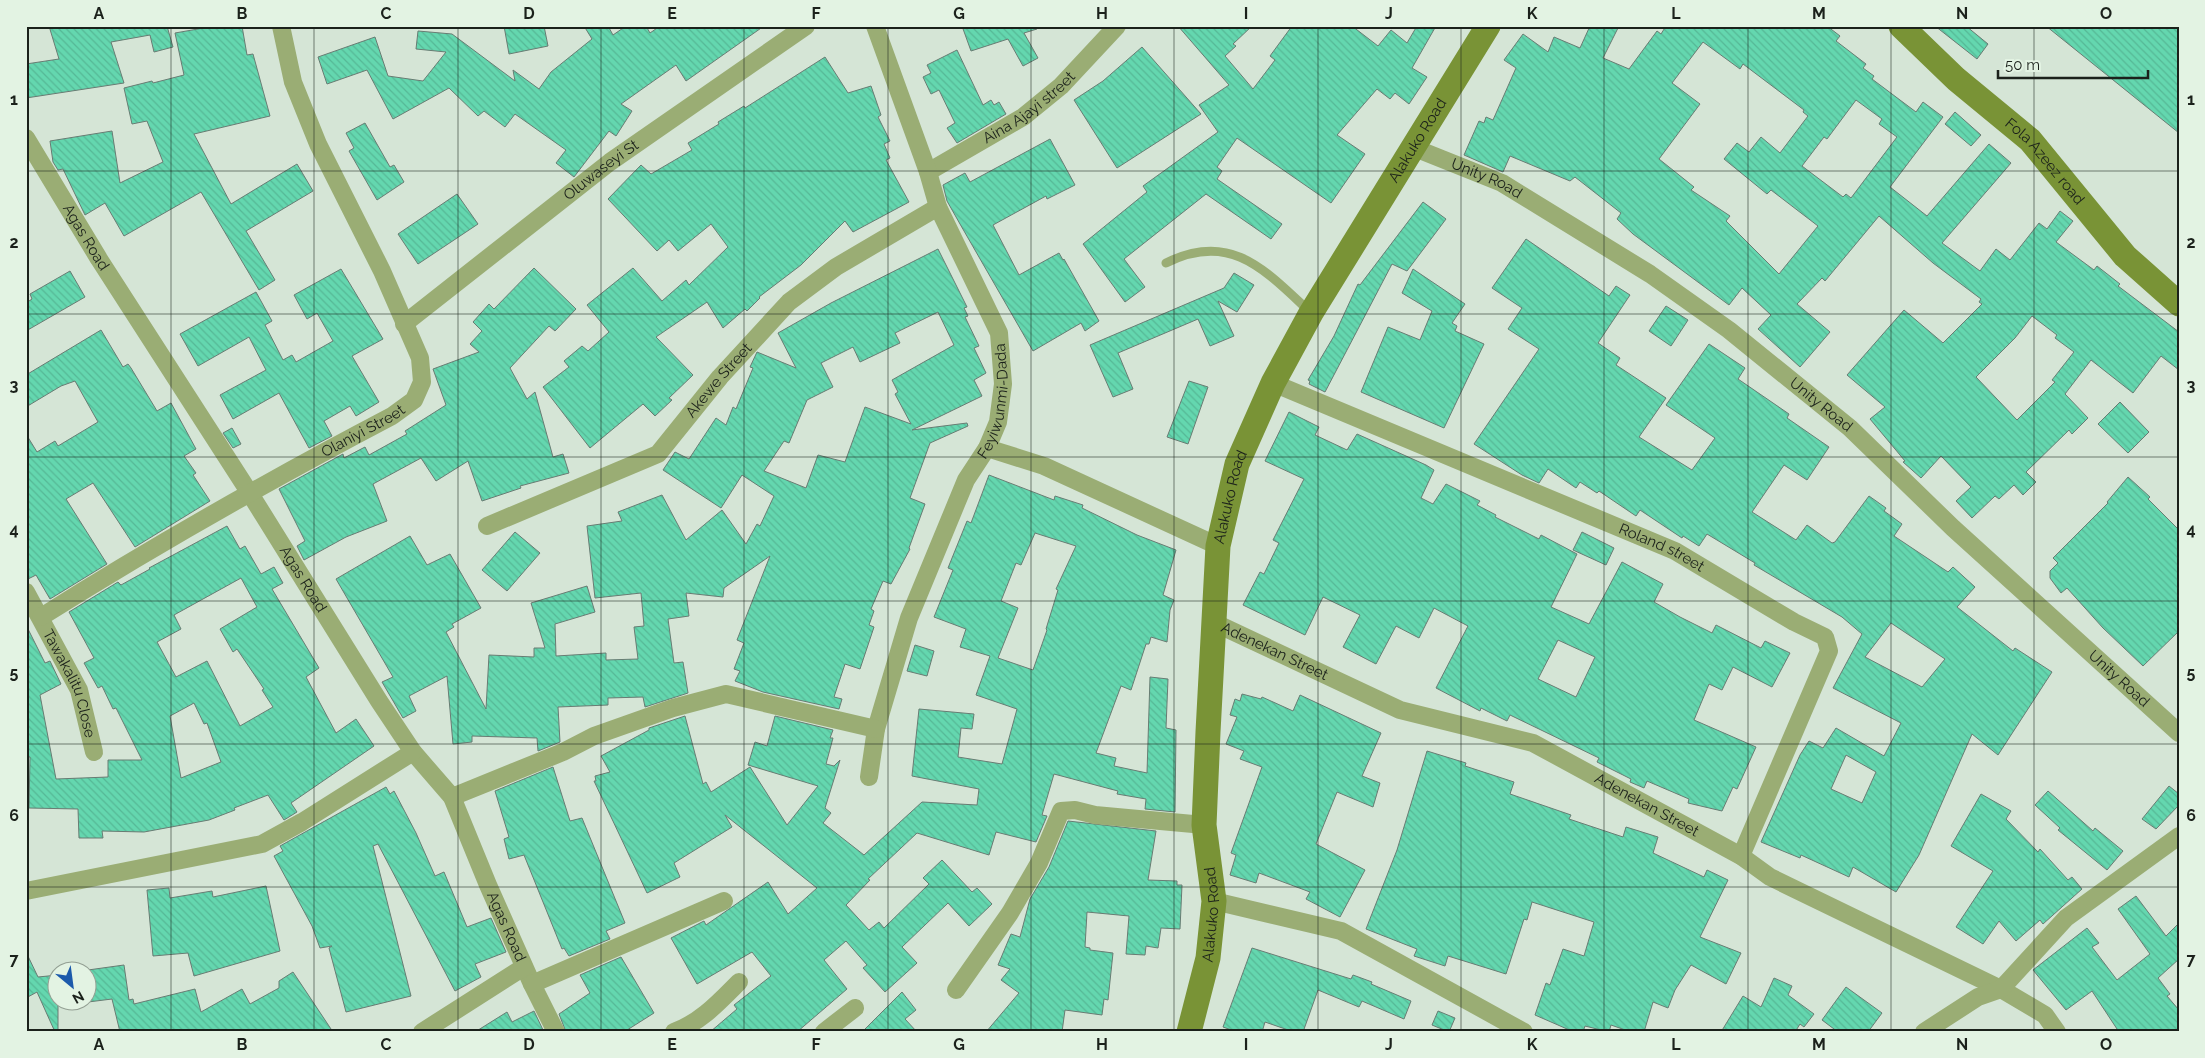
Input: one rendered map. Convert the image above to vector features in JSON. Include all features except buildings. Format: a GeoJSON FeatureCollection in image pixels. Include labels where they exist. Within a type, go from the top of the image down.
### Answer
{"type":"FeatureCollection","features":[{"type":"Feature","properties":{"kind":"main road","name":"Alakuko Road"},"geometry":{"type":"LineString","coordinates":[[1189,1032],[1208,958],[1214,901],[1204,825],[1218,546],[1237,464],[1272,384],[1311,312],[1488,26]]}},
{"type":"Feature","properties":{"kind":"main road","name":"Fola Azeez road"},"geometry":{"type":"LineString","coordinates":[[1901,26],[1956,79],[2030,140],[2125,256],[2179,304]]}},
{"type":"Feature","properties":{"kind":"street","name":"Olaniyi Street"},"geometry":{"type":"LineString","coordinates":[[41,617],[106,576],[249,492],[392,416],[414,400],[422,382],[420,358],[382,271],[318,144],[293,82],[281,26]]}},
{"type":"Feature","properties":{"kind":"street","name":"Oluwaseyi St"},"geometry":{"type":"LineString","coordinates":[[404,324],[610,162],[806,26]]}},
{"type":"Feature","properties":{"kind":"street","name":"Feyiwunmi-Dada"},"geometry":{"type":"LineString","coordinates":[[869,777],[876,729],[909,618],[966,480],[987,448],[998,422],[1003,384],[999,333],[938,207],[928,172],[875,26]]}},
{"type":"Feature","properties":{"kind":"street","name":"Aina Ajayi street"},"geometry":{"type":"LineString","coordinates":[[928,172],[1023,117],[1061,86],[1117,26]]}},
{"type":"Feature","properties":{"kind":"street","name":"Agas Road"},"geometry":{"type":"LineString","coordinates":[[26,138],[99,259],[413,752],[452,797],[524,967],[556,1032]]}},
{"type":"Feature","properties":{"kind":"street","name":"Unity Road"},"geometry":{"type":"LineString","coordinates":[[1412,147],[1502,183],[1650,274],[1728,330],[1850,428],[1953,528],[2179,733]]}},
{"type":"Feature","properties":{"kind":"street","name":"Akewe Street"},"geometry":{"type":"LineString","coordinates":[[488,526],[658,454],[720,377],[789,302],[836,267],[938,207]]}},
{"type":"Feature","properties":{"kind":"street","name":"Roland street"},"geometry":{"type":"LineString","coordinates":[[1272,384],[1675,551],[1794,622],[1825,637],[1829,651],[1741,856]]}},
{"type":"Feature","properties":{"kind":"street"},"geometry":{"type":"LineString","coordinates":[[987,448],[1044,466],[1218,546]]}},
{"type":"Feature","properties":{"kind":"street","name":"Tawakalitu Close"},"geometry":{"type":"LineString","coordinates":[[26,592],[80,690],[94,752]]}},
{"type":"Feature","properties":{"kind":"street","name":"Adenekan Street"},"geometry":{"type":"LineString","coordinates":[[1215,623],[1400,710],[1533,743],[1741,856],[1770,877],[2001,989],[2045,1015],[2057,1032]]}},
{"type":"Feature","properties":{"kind":"street"},"geometry":{"type":"LineString","coordinates":[[452,797],[562,752],[594,736],[673,708],[726,694],[876,729]]}},
{"type":"Feature","properties":{"kind":"street"},"geometry":{"type":"LineString","coordinates":[[26,891],[262,844],[302,822],[413,752]]}},
{"type":"Feature","properties":{"kind":"street"},"geometry":{"type":"LineString","coordinates":[[956,990],[1015,905],[1039,864],[1061,811],[1075,810],[1094,815],[1204,825]]}},
{"type":"Feature","properties":{"kind":"street"},"geometry":{"type":"LineString","coordinates":[[1924,1032],[1978,997],[2001,989],[2066,918],[2179,836]]}},
{"type":"Feature","properties":{"kind":"street"},"geometry":{"type":"LineString","coordinates":[[532,984],[724,901]]}},
{"type":"Feature","properties":{"kind":"street"},"geometry":{"type":"LineString","coordinates":[[1214,901],[1341,931],[1524,1032]]}},
{"type":"Feature","properties":{"kind":"street"},"geometry":{"type":"LineString","coordinates":[[422,1032],[524,967]]}},
{"type":"Feature","properties":{"kind":"street"},"geometry":{"type":"LineString","coordinates":[[674,1032],[685,1028],[709,1012],[739,982]]}},
{"type":"Feature","properties":{"kind":"street"},"geometry":{"type":"LineString","coordinates":[[824,1032],[854,1008]]}},
{"type":"Feature","properties":{"kind":"lane"},"geometry":{"type":"LineString","coordinates":[[1166,263],[1183,254],[1203,250],[1228,252],[1244,257],[1266,272],[1311,312]]}}]}
